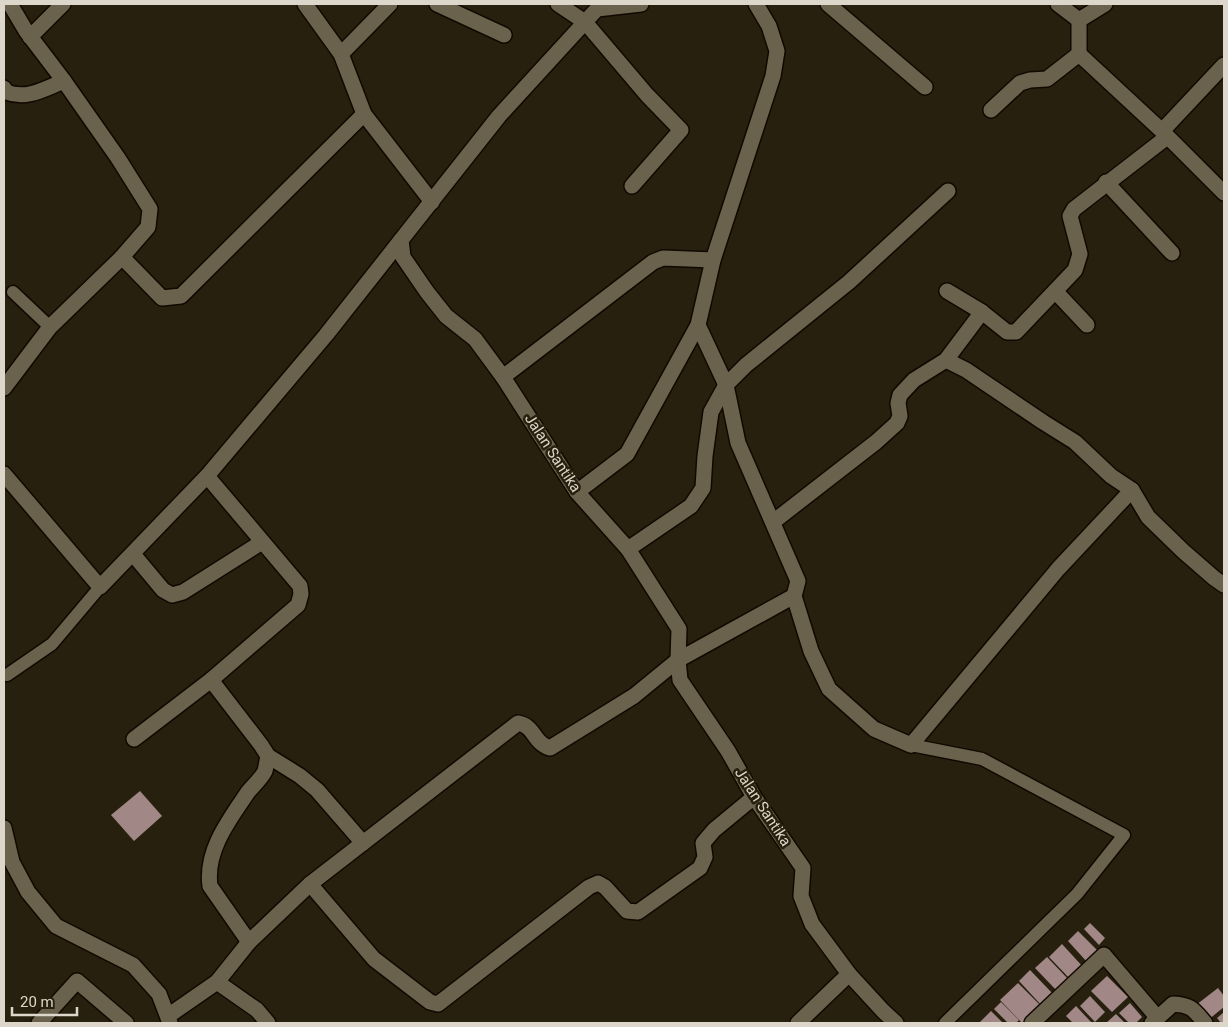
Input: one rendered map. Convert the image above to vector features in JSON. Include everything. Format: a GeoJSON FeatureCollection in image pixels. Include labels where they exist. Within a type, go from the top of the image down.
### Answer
{"type":"FeatureCollection","features":[{"type":"Feature","properties":{"kind":"street"},"geometry":{"type":"LineString","coordinates":[[4,388],[50,327],[122,257],[148,227],[150,209],[118,158],[64,81],[30,37],[10,4]]}},
{"type":"Feature","properties":{"kind":"street"},"geometry":{"type":"LineString","coordinates":[[30,37],[63,4]]}},
{"type":"Feature","properties":{"kind":"street"},"geometry":{"type":"LineString","coordinates":[[305,4],[341,54],[364,114],[432,202]]}},
{"type":"Feature","properties":{"kind":"street"},"geometry":{"type":"LineString","coordinates":[[341,54],[390,4]]}},
{"type":"Feature","properties":{"kind":"street"},"geometry":{"type":"LineString","coordinates":[[437,4],[504,35]]}},
{"type":"Feature","properties":{"kind":"street"},"geometry":{"type":"LineString","coordinates":[[558,4],[584,22],[647,95],[681,130],[632,186]]}},
{"type":"Feature","properties":{"kind":"street"},"geometry":{"type":"LineString","coordinates":[[4,474],[100,588],[207,476],[326,335],[499,116],[597,7],[641,4]]}},
{"type":"Feature","properties":{"kind":"street"},"geometry":{"type":"LineString","coordinates":[[577,492],[626,454],[698,326],[713,260],[773,76],[777,51],[769,26],[756,4]]}},
{"type":"Feature","properties":{"kind":"street"},"geometry":{"type":"LineString","coordinates":[[828,4],[925,87]]}},
{"type":"Feature","properties":{"kind":"street"},"geometry":{"type":"LineString","coordinates":[[1058,4],[1079,20]]}},
{"type":"Feature","properties":{"kind":"street"},"geometry":{"type":"LineString","coordinates":[[1079,20],[1105,4]]}},
{"type":"Feature","properties":{"kind":"street"},"geometry":{"type":"LineString","coordinates":[[1079,20],[1079,54],[1224,193]]}},
{"type":"Feature","properties":{"kind":"street"},"geometry":{"type":"LineString","coordinates":[[991,110],[1020,83],[1030,80],[1048,79],[1079,54]]}},
{"type":"Feature","properties":{"kind":"street"},"geometry":{"type":"LineString","coordinates":[[947,291],[982,312],[1007,332],[1016,332],[1075,270],[1080,254],[1070,216],[1074,209],[1082,200],[1164,134],[1224,65]]}},
{"type":"Feature","properties":{"kind":"street"},"geometry":{"type":"LineString","coordinates":[[4,88],[6,92],[16,96],[27,96],[64,81]]}},
{"type":"Feature","properties":{"kind":"street"},"geometry":{"type":"LineString","coordinates":[[122,257],[162,298],[181,296],[364,114]]}},
{"type":"Feature","properties":{"kind":"street"},"geometry":{"type":"LineString","coordinates":[[1106,182],[1172,253]]}},
{"type":"Feature","properties":{"kind":"street"},"geometry":{"type":"LineString","coordinates":[[628,549],[691,506],[703,488],[711,412],[726,385],[746,365],[849,282],[948,191]]}},
{"type":"Feature","properties":{"kind":"street","name":"Jalan Santika"},"geometry":{"type":"LineString","coordinates":[[401,240],[403,257],[427,292],[446,316],[475,339],[503,377],[577,492],[628,549],[679,629],[678,660],[680,680],[728,751],[754,797],[803,868],[801,896],[812,924],[849,974],[896,1023]]}},
{"type":"Feature","properties":{"kind":"street"},"geometry":{"type":"LineString","coordinates":[[503,377],[653,262],[663,258],[713,260]]}},
{"type":"Feature","properties":{"kind":"street"},"geometry":{"type":"LineString","coordinates":[[1055,292],[1087,325]]}},
{"type":"Feature","properties":{"kind":"street"},"geometry":{"type":"LineString","coordinates":[[773,522],[876,442],[897,423],[900,416],[898,403],[900,395],[914,380],[946,360],[982,312]]}},
{"type":"Feature","properties":{"kind":"street"},"geometry":{"type":"LineString","coordinates":[[698,326],[726,385],[738,443],[798,581],[794,596],[811,651],[829,689],[874,730],[911,745],[1058,569],[1132,490]]}},
{"type":"Feature","properties":{"kind":"street"},"geometry":{"type":"LineString","coordinates":[[946,360],[966,370],[1042,422],[1075,442],[1111,476],[1132,490],[1148,517],[1183,551],[1224,585]]}},
{"type":"Feature","properties":{"kind":"street"},"geometry":{"type":"LineString","coordinates":[[134,740],[211,680],[298,605],[301,594],[300,586],[207,476]]}},
{"type":"Feature","properties":{"kind":"street"},"geometry":{"type":"LineString","coordinates":[[133,554],[163,590],[172,595],[183,592],[262,542]]}},
{"type":"Feature","properties":{"kind":"street"},"geometry":{"type":"LineString","coordinates":[[4,828],[12,862],[28,892],[56,926],[133,965],[159,994],[169,1020],[217,982],[249,942],[310,884],[518,723],[526,725],[542,746],[550,748],[634,696],[678,660],[794,596]]}},
{"type":"Feature","properties":{"kind":"street"},"geometry":{"type":"LineString","coordinates":[[211,680],[268,756],[318,790],[363,843]]}},
{"type":"Feature","properties":{"kind":"street"},"geometry":{"type":"LineString","coordinates":[[249,942],[210,886],[211,858],[218,839],[248,792],[264,772],[268,756]]}},
{"type":"Feature","properties":{"kind":"street"},"geometry":{"type":"LineString","coordinates":[[310,884],[374,959],[430,1002],[438,1004],[590,887],[598,883],[605,887],[627,911],[638,912],[700,868],[705,857],[702,843],[714,830],[754,797]]}},
{"type":"Feature","properties":{"kind":"street"},"geometry":{"type":"LineString","coordinates":[[1032,1023],[1104,955],[1155,1020],[1173,1004],[1185,1005],[1193,1009],[1205,1023]]}},
{"type":"Feature","properties":{"kind":"street"},"geometry":{"type":"LineString","coordinates":[[798,1023],[849,974]]}},
{"type":"Feature","properties":{"kind":"street"},"geometry":{"type":"LineString","coordinates":[[40,1023],[77,980],[126,1023]]}},
{"type":"Feature","properties":{"kind":"street"},"geometry":{"type":"LineString","coordinates":[[217,982],[257,1010],[268,1023]]}},
{"type":"Feature","properties":{"kind":"lane"},"geometry":{"type":"LineString","coordinates":[[13,292],[50,327]]}},
{"type":"Feature","properties":{"kind":"lane"},"geometry":{"type":"LineString","coordinates":[[7,675],[52,644],[100,588]]}},
{"type":"Feature","properties":{"kind":"lane"},"geometry":{"type":"LineString","coordinates":[[911,745],[982,759],[1124,835],[1078,894],[945,1023]]}},
{"type":"Feature","properties":{"kind":"building"},"geometry":{"type":"Polygon","coordinates":[[[140,791],[162,816],[134,841],[111,815],[140,791]]]}},
{"type":"Feature","properties":{"kind":"building"},"geometry":{"type":"Polygon","coordinates":[[[1090,923],[1105,938],[1099,945],[1084,929],[1090,923]]]}},
{"type":"Feature","properties":{"kind":"building"},"geometry":{"type":"Polygon","coordinates":[[[1078,931],[1098,951],[1087,962],[1068,941],[1078,931]]]}},
{"type":"Feature","properties":{"kind":"building"},"geometry":{"type":"Polygon","coordinates":[[[1062,944],[1084,968],[1071,980],[1049,957],[1062,944]]]}},
{"type":"Feature","properties":{"kind":"building"},"geometry":{"type":"Polygon","coordinates":[[[1047,957],[1069,980],[1057,991],[1035,968],[1047,957]]]}},
{"type":"Feature","properties":{"kind":"building"},"geometry":{"type":"Polygon","coordinates":[[[1030,970],[1054,995],[1042,1006],[1019,981],[1030,970]]]}},
{"type":"Feature","properties":{"kind":"building"},"geometry":{"type":"Polygon","coordinates":[[[1107,976],[1128,997],[1112,1012],[1091,991],[1107,976]]]}},
{"type":"Feature","properties":{"kind":"building"},"geometry":{"type":"Polygon","coordinates":[[[1018,983],[1040,1005],[1022,1023],[1000,1000],[1018,983]]]}},
{"type":"Feature","properties":{"kind":"building"},"geometry":{"type":"Polygon","coordinates":[[[1218,988],[1224,996],[1224,1007],[1208,1020],[1196,1005],[1218,988]]]}},
{"type":"Feature","properties":{"kind":"building"},"geometry":{"type":"Polygon","coordinates":[[[1090,996],[1105,1012],[1095,1022],[1080,1006],[1090,996]]]}},
{"type":"Feature","properties":{"kind":"building"},"geometry":{"type":"Polygon","coordinates":[[[1001,1002],[1019,1020],[1016,1023],[1008,1023],[994,1009],[1001,1002]]]}},
{"type":"Feature","properties":{"kind":"building"},"geometry":{"type":"Polygon","coordinates":[[[1130,1003],[1142,1017],[1136,1023],[1129,1023],[1119,1013],[1130,1003]]]}},
{"type":"Feature","properties":{"kind":"building"},"geometry":{"type":"Polygon","coordinates":[[[1076,1006],[1092,1023],[1073,1023],[1066,1016],[1076,1006]]]}},
{"type":"Feature","properties":{"kind":"building"},"geometry":{"type":"Polygon","coordinates":[[[991,1011],[1003,1023],[979,1023],[991,1011]]]}},
{"type":"Feature","properties":{"kind":"building"},"geometry":{"type":"Polygon","coordinates":[[[1224,1012],[1224,1023],[1221,1023],[1217,1018],[1224,1012]]]}},
{"type":"Feature","properties":{"kind":"building"},"geometry":{"type":"Polygon","coordinates":[[[1116,1014],[1125,1023],[1106,1023],[1116,1014]]]}}]}
